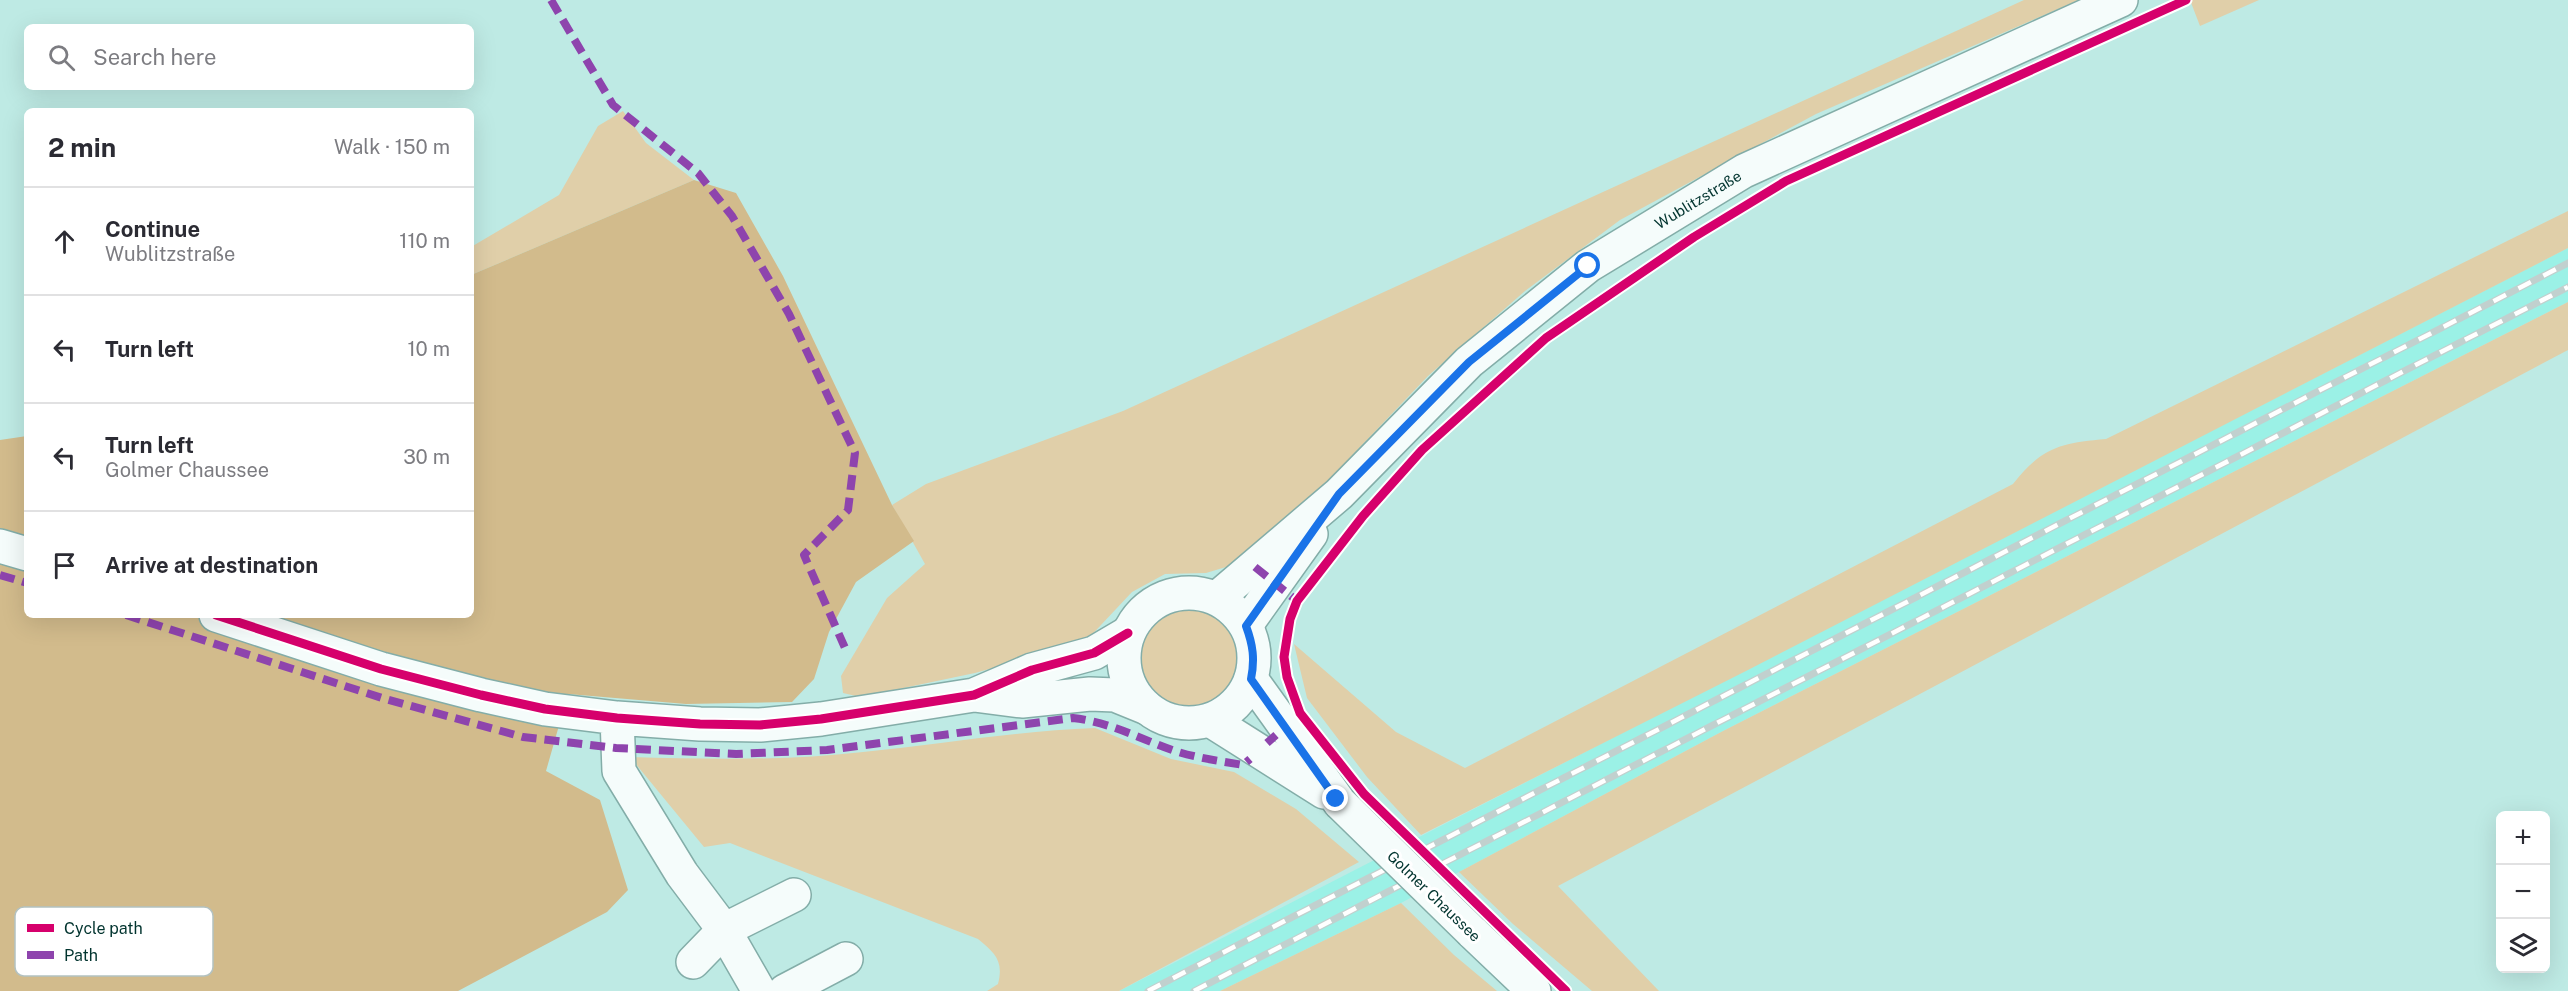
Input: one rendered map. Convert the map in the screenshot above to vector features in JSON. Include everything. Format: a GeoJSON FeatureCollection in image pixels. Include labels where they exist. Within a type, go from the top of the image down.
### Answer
{"type":"FeatureCollection","features":[{"type":"Feature","properties":{"kind":"main road","name":"Wublitzstraße"},"geometry":{"type":"LineString","coordinates":[[1217,598],[1339,494],[1469,362],[1588,266],[1744,171],[2121,0]]}},
{"type":"Feature","properties":{"kind":"main road","name":"Wublitzstraße"},"geometry":{"type":"LineString","coordinates":[[1246,626],[1339,494]]}},
{"type":"Feature","properties":{"kind":"main road"},"geometry":{"type":"LineString","coordinates":[[0,546],[24,553]]}},
{"type":"Feature","properties":{"kind":"main road"},"geometry":{"type":"LineString","coordinates":[[974,695],[1023,701],[1090,694],[1116,695],[1147,708],[1166,720],[1188,723],[1210,720],[1228,711],[1242,697],[1251,679],[1254,661],[1253,643],[1246,626],[1234,610],[1217,598],[1197,592],[1175,593],[1155,601],[1139,615],[1128,633],[1123,653],[1125,674],[1133,693],[1147,708]]}},
{"type":"Feature","properties":{"kind":"main road"},"geometry":{"type":"LineString","coordinates":[[225,618],[381,669],[545,709],[617,718],[760,725],[821,719],[974,695],[1032,670],[1095,653],[1128,633]]}},
{"type":"Feature","properties":{"kind":"main road","name":"Golmer Chaussee"},"geometry":{"type":"LineString","coordinates":[[1251,679],[1338,801],[1534,991]]}},
{"type":"Feature","properties":{"kind":"main road"},"geometry":{"type":"LineString","coordinates":[[617,718],[619,771],[682,874],[724,930],[759,991]]}},
{"type":"Feature","properties":{"kind":"main road","name":"Golmer Chaussee"},"geometry":{"type":"LineString","coordinates":[[1210,720],[1338,801]]}},
{"type":"Feature","properties":{"kind":"main road"},"geometry":{"type":"LineString","coordinates":[[693,962],[724,930],[794,895]]}},
{"type":"Feature","properties":{"kind":"main road"},"geometry":{"type":"LineString","coordinates":[[785,991],[846,959]]}},
{"type":"Feature","properties":{"kind":"shaded area"},"geometry":{"type":"Polygon","coordinates":[[[2024,0],[2079,0],[1816,114],[1620,220],[1525,291],[1428,376],[1321,488],[1236,564],[1206,573],[1165,574],[1132,592],[1085,642],[975,673],[870,695],[856,696],[843,693],[841,676],[887,598],[925,564],[892,505],[926,484],[1123,411],[2024,0]]]}},
{"type":"Feature","properties":{"kind":"shaded area"},"geometry":{"type":"Polygon","coordinates":[[[2190,0],[2259,0],[2200,26],[2190,0]]]}},
{"type":"Feature","properties":{"kind":"shaded area"},"geometry":{"type":"Polygon","coordinates":[[[623,111],[646,143],[694,180],[474,274],[474,245],[559,195],[598,126],[623,111]]]}},
{"type":"Feature","properties":{"kind":"shaded area"},"geometry":{"type":"Polygon","coordinates":[[[694,180],[736,193],[783,276],[892,505],[914,541],[856,582],[829,632],[814,679],[792,702],[686,704],[568,694],[546,771],[600,800],[628,890],[607,912],[458,991],[0,991],[0,440],[24,436],[24,618],[474,618],[474,274],[694,180]]]}},
{"type":"Feature","properties":{"kind":"shaded area"},"geometry":{"type":"Polygon","coordinates":[[[2568,211],[2568,248],[1746,671],[1421,835],[1367,777],[1307,698],[1294,644],[1396,732],[1465,768],[2013,484],[2033,462],[2054,449],[2064,445],[2106,439],[2568,211]]]}},
{"type":"Feature","properties":{"kind":"shaded area"},"geometry":{"type":"Polygon","coordinates":[[[2568,248],[2568,302],[1723,731],[1401,903],[1220,991],[1119,991],[2568,248]]]}},
{"type":"Feature","properties":{"kind":"shaded area"},"geometry":{"type":"Polygon","coordinates":[[[2568,302],[2568,350],[1558,886],[1659,991],[1592,991],[1513,924],[1459,872],[1723,731],[2568,302]]]}},
{"type":"Feature","properties":{"kind":"shaded area"},"geometry":{"type":"Polygon","coordinates":[[[1189,609],[1208,613],[1224,623],[1234,639],[1238,658],[1234,677],[1224,693],[1208,703],[1189,707],[1170,703],[1154,693],[1144,677],[1140,658],[1144,639],[1154,623],[1170,613],[1189,609]]]}},
{"type":"Feature","properties":{"kind":"shaded area"},"geometry":{"type":"Polygon","coordinates":[[[1095,728],[1171,759],[1234,772],[1296,809],[1359,862],[1119,991],[987,991],[998,984],[999,963],[993,953],[978,939],[730,843],[704,847],[630,757],[717,759],[805,757],[1095,728]]]}},
{"type":"Feature","properties":{"kind":"shaded area"},"geometry":{"type":"Polygon","coordinates":[[[1401,903],[1454,955],[1497,991],[1220,991],[1401,903]]]}},
{"type":"Feature","properties":{"kind":"railway"},"geometry":{"type":"LineString","coordinates":[[1148,991],[2568,263]]}},
{"type":"Feature","properties":{"kind":"railway"},"geometry":{"type":"LineString","coordinates":[[1194,991],[2568,287]]}},
{"type":"Feature","properties":{"kind":"marked path"},"geometry":{"type":"LineString","coordinates":[[551,0],[613,105],[698,173],[732,216],[789,314],[855,453],[848,510],[804,555],[845,648]]}},
{"type":"Feature","properties":{"kind":"marked path"},"geometry":{"type":"LineString","coordinates":[[1255,567],[1297,601]]}},
{"type":"Feature","properties":{"kind":"marked path"},"geometry":{"type":"LineString","coordinates":[[0,575],[24,582]]}},
{"type":"Feature","properties":{"kind":"marked path"},"geometry":{"type":"LineString","coordinates":[[135,618],[382,698],[523,737],[616,748],[736,754],[827,750],[1073,718],[1112,727],[1192,756],[1243,765],[1250,759]]}},
{"type":"Feature","properties":{"kind":"marked path"},"geometry":{"type":"LineString","coordinates":[[1267,743],[1276,735]]}},
{"type":"Feature","properties":{"kind":"cycle path"},"geometry":{"type":"LineString","coordinates":[[1566,991],[1364,794],[1300,713],[1287,677],[1284,657],[1290,619],[1297,601],[1363,516],[1422,450],[1546,338],[1694,237],[1786,181],[2186,0]]}},
{"type":"Feature","properties":{"kind":"cycle path"},"geometry":{"type":"LineString","coordinates":[[225,618],[381,669],[545,709],[617,718],[700,724],[760,725],[821,719],[974,695],[1032,670],[1094,653],[1128,633]]}},
{"type":"Feature","properties":{"kind":"route"},"geometry":{"type":"LineString","coordinates":[[1336,799],[1251,679],[1254,661],[1253,643],[1246,626],[1339,494],[1469,362],[1588,266]]}}]}
